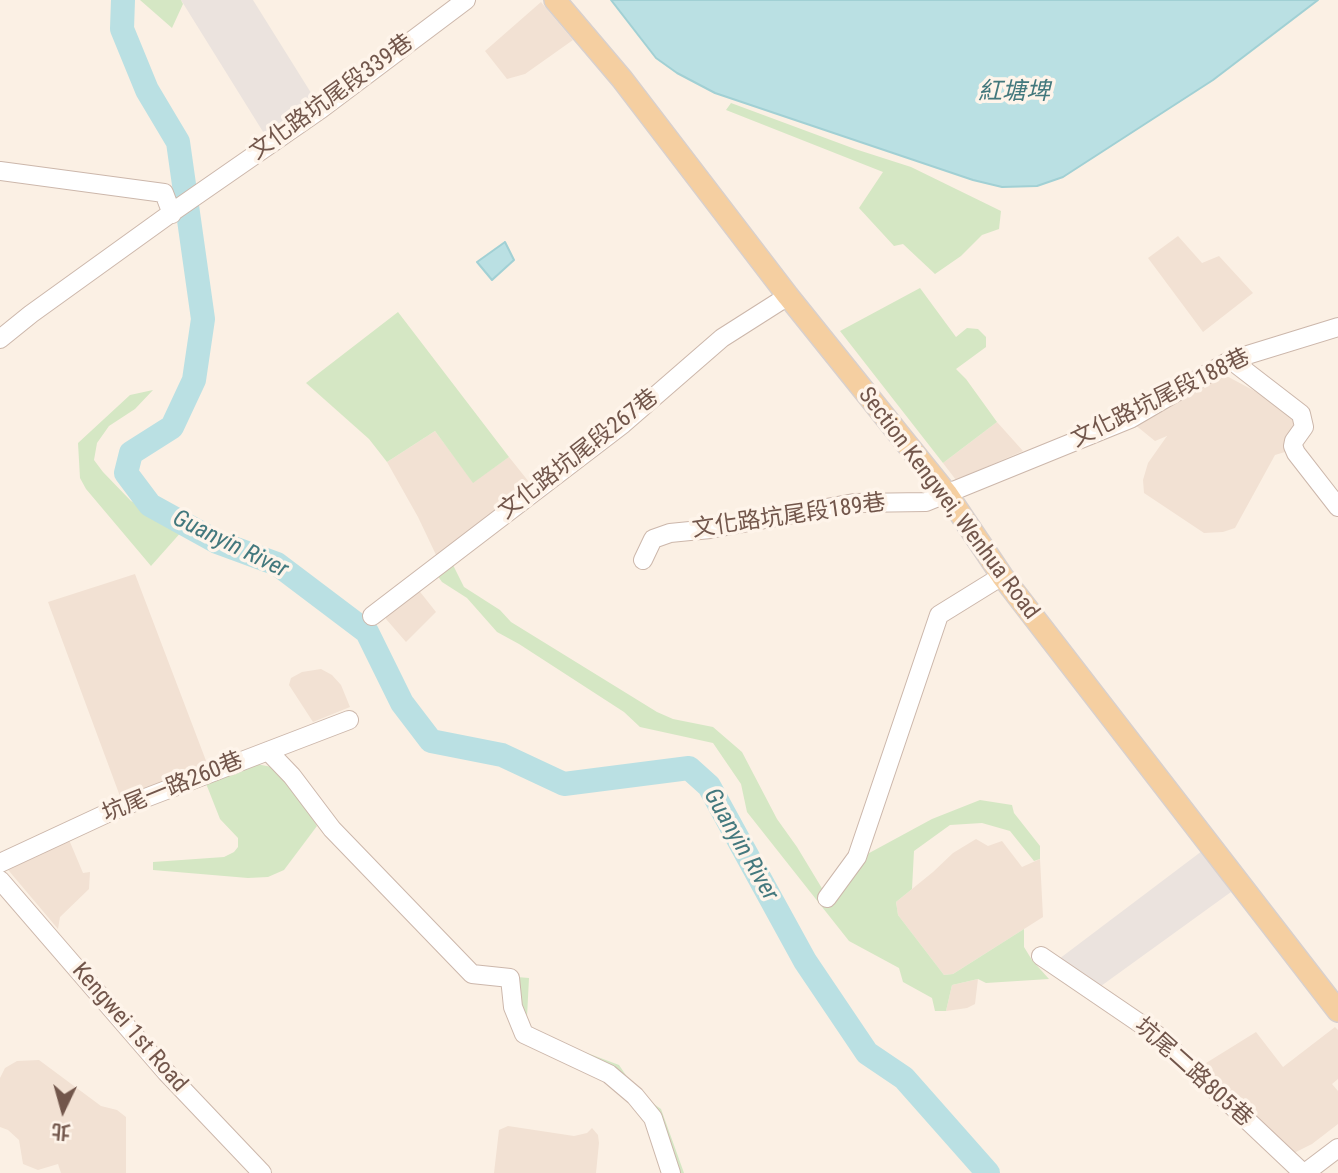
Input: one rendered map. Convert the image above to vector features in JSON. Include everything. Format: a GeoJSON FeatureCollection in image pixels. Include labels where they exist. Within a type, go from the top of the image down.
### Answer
{"type":"FeatureCollection","features":[{"type":"Feature","properties":{"kind":"main road","name":"Section Kengwei, Wenhua Road"},"geometry":{"type":"LineString","coordinates":[[555,0],[622,79],[788,296],[947,494],[1002,576],[1338,1011]]}},
{"type":"Feature","properties":{"kind":"street","name":"文化路坑尾段339巷"},"geometry":{"type":"LineString","coordinates":[[0,339],[466,0]]}},
{"type":"Feature","properties":{"kind":"street"},"geometry":{"type":"LineString","coordinates":[[0,171],[164,193],[173,212]]}},
{"type":"Feature","properties":{"kind":"street","name":"文化路坑尾段267巷"},"geometry":{"type":"LineString","coordinates":[[372,616],[622,424],[722,338],[788,296]]}},
{"type":"Feature","properties":{"kind":"street","name":"文化路坑尾段188巷"},"geometry":{"type":"LineString","coordinates":[[947,494],[1130,419],[1231,360],[1338,327]]}},
{"type":"Feature","properties":{"kind":"street"},"geometry":{"type":"LineString","coordinates":[[1231,360],[1301,414],[1304,427],[1294,440],[1293,446],[1338,507]]}},
{"type":"Feature","properties":{"kind":"street","name":"文化路坑尾段189巷"},"geometry":{"type":"LineString","coordinates":[[643,560],[653,539],[670,533],[710,529],[855,503],[926,502],[947,494]]}},
{"type":"Feature","properties":{"kind":"street"},"geometry":{"type":"LineString","coordinates":[[827,898],[857,857],[939,615],[1002,576]]}},
{"type":"Feature","properties":{"kind":"street","name":"坑尾一路260巷"},"geometry":{"type":"LineString","coordinates":[[0,863],[114,810],[349,720]]}},
{"type":"Feature","properties":{"kind":"street"},"geometry":{"type":"LineString","coordinates":[[268,751],[292,776],[332,829],[472,974],[510,978],[513,1007],[524,1034],[609,1074],[635,1096],[653,1118],[671,1173]]}},
{"type":"Feature","properties":{"kind":"street","name":"Kengwei 1st Road"},"geometry":{"type":"LineString","coordinates":[[0,880],[166,1072],[261,1173]]}},
{"type":"Feature","properties":{"kind":"street","name":"坑尾二路805巷"},"geometry":{"type":"LineString","coordinates":[[1041,956],[1157,1035],[1304,1173]]}},
{"type":"Feature","properties":{"kind":"street"},"geometry":{"type":"LineString","coordinates":[[1304,1173],[1338,1148]]}},
{"type":"Feature","properties":{"kind":"shaded area"},"geometry":{"type":"Polygon","coordinates":[[[181,0],[253,0],[313,96],[265,135],[181,0]]]}},
{"type":"Feature","properties":{"kind":"shaded area"},"geometry":{"type":"Polygon","coordinates":[[[541,2],[573,40],[525,74],[507,79],[485,51],[541,2]]]}},
{"type":"Feature","properties":{"kind":"shaded area"},"geometry":{"type":"Polygon","coordinates":[[[1178,236],[1202,263],[1219,256],[1253,293],[1203,332],[1148,258],[1178,236]]]}},
{"type":"Feature","properties":{"kind":"shaded area"},"geometry":{"type":"Polygon","coordinates":[[[1221,373],[1294,412],[1297,427],[1285,452],[1275,455],[1235,528],[1204,533],[1144,493],[1143,480],[1148,463],[1167,436],[1155,441],[1134,424],[1221,373]]]}},
{"type":"Feature","properties":{"kind":"shaded area"},"geometry":{"type":"Polygon","coordinates":[[[997,422],[1023,451],[956,480],[943,463],[997,422]]]}},
{"type":"Feature","properties":{"kind":"shaded area"},"geometry":{"type":"Polygon","coordinates":[[[435,431],[473,482],[509,457],[529,482],[437,557],[387,462],[435,431]]]}},
{"type":"Feature","properties":{"kind":"shaded area"},"geometry":{"type":"Polygon","coordinates":[[[135,574],[208,766],[121,799],[48,602],[135,574]]]}},
{"type":"Feature","properties":{"kind":"shaded area"},"geometry":{"type":"Polygon","coordinates":[[[417,588],[436,612],[406,642],[386,619],[386,610],[417,588]]]}},
{"type":"Feature","properties":{"kind":"shaded area"},"geometry":{"type":"Polygon","coordinates":[[[321,669],[332,675],[341,685],[350,707],[313,722],[289,685],[291,678],[302,672],[321,669]]]}},
{"type":"Feature","properties":{"kind":"shaded area"},"geometry":{"type":"Polygon","coordinates":[[[67,835],[83,873],[90,872],[89,889],[60,917],[58,929],[4,865],[67,835]]]}},
{"type":"Feature","properties":{"kind":"shaded area"},"geometry":{"type":"Polygon","coordinates":[[[976,839],[988,846],[1002,841],[1022,867],[1040,859],[1043,917],[953,974],[944,975],[898,915],[896,902],[953,853],[976,839]]]}},
{"type":"Feature","properties":{"kind":"shaded area"},"geometry":{"type":"Polygon","coordinates":[[[1202,851],[1231,892],[1101,986],[1083,974],[1055,962],[1202,851]]]}},
{"type":"Feature","properties":{"kind":"shaded area"},"geometry":{"type":"Polygon","coordinates":[[[978,979],[975,1004],[946,1011],[952,985],[978,979]]]}},
{"type":"Feature","properties":{"kind":"shaded area"},"geometry":{"type":"Polygon","coordinates":[[[1335,1027],[1338,1030],[1338,1079],[1332,1084],[1338,1091],[1338,1124],[1312,1144],[1282,1159],[1198,1068],[1256,1032],[1283,1067],[1335,1027]]]}},
{"type":"Feature","properties":{"kind":"shaded area"},"geometry":{"type":"Polygon","coordinates":[[[39,1060],[101,1106],[117,1110],[126,1117],[126,1173],[61,1173],[58,1164],[38,1170],[23,1164],[19,1140],[0,1127],[0,1078],[5,1068],[17,1061],[39,1060]]]}},
{"type":"Feature","properties":{"kind":"shaded area"},"geometry":{"type":"Polygon","coordinates":[[[508,1126],[574,1136],[587,1133],[592,1128],[598,1135],[599,1143],[596,1173],[494,1173],[499,1130],[508,1126]]]}},
{"type":"Feature","properties":{"kind":"green space"},"geometry":{"type":"Polygon","coordinates":[[[140,0],[181,0],[183,4],[172,28],[140,0]]]}},
{"type":"Feature","properties":{"kind":"green space"},"geometry":{"type":"Polygon","coordinates":[[[731,103],[911,167],[1001,211],[999,229],[982,235],[961,256],[935,274],[903,244],[894,246],[859,208],[883,172],[726,110],[731,103]]]}},
{"type":"Feature","properties":{"kind":"green space"},"geometry":{"type":"Polygon","coordinates":[[[920,288],[956,337],[967,328],[978,329],[986,337],[986,347],[956,369],[997,422],[943,463],[840,331],[920,288]]]}},
{"type":"Feature","properties":{"kind":"green space"},"geometry":{"type":"Polygon","coordinates":[[[398,312],[509,457],[473,483],[435,431],[387,462],[369,439],[306,383],[398,312]]]}},
{"type":"Feature","properties":{"kind":"green space"},"geometry":{"type":"Polygon","coordinates":[[[153,390],[135,409],[109,426],[97,443],[94,460],[131,501],[183,530],[151,566],[86,489],[80,478],[78,443],[130,395],[153,390]]]}},
{"type":"Feature","properties":{"kind":"green space"},"geometry":{"type":"Polygon","coordinates":[[[450,559],[464,587],[500,610],[511,622],[657,712],[673,719],[713,727],[742,752],[777,819],[823,890],[860,858],[932,819],[980,800],[1012,805],[1014,813],[1040,846],[1040,859],[1034,861],[1010,831],[982,823],[950,825],[914,851],[912,889],[896,902],[898,915],[944,975],[953,974],[1024,929],[1024,947],[1049,979],[986,983],[978,979],[952,985],[946,1011],[935,1011],[932,998],[903,982],[899,968],[849,941],[747,812],[741,784],[713,743],[640,727],[624,712],[497,632],[467,598],[442,582],[437,575],[450,559]]]}},
{"type":"Feature","properties":{"kind":"green space"},"geometry":{"type":"Polygon","coordinates":[[[251,763],[285,773],[317,826],[284,870],[268,877],[248,878],[153,870],[153,862],[224,857],[234,852],[238,847],[238,838],[220,819],[205,781],[251,763]]]}},
{"type":"Feature","properties":{"kind":"green space"},"geometry":{"type":"Polygon","coordinates":[[[517,977],[529,978],[527,1017],[534,1033],[619,1065],[638,1093],[661,1109],[684,1173],[678,1173],[665,1147],[609,1073],[525,1036],[517,977]]]}},
{"type":"Feature","properties":{"kind":"water","name":"紅塘埤"},"geometry":{"type":"Polygon","coordinates":[[[611,0],[1318,0],[1213,80],[1063,177],[1037,186],[1002,187],[973,180],[715,93],[677,73],[656,58],[611,0]]]}},
{"type":"Feature","properties":{"kind":"water"},"geometry":{"type":"Polygon","coordinates":[[[505,242],[514,260],[492,280],[477,262],[505,242]]]}},
{"type":"Feature","properties":{"kind":"waterway","name":"Guanyin River"},"geometry":{"type":"LineString","coordinates":[[123,0],[122,29],[147,90],[178,142],[203,319],[194,380],[172,427],[131,453],[126,473],[150,505],[217,542],[277,564],[367,632],[402,703],[431,741],[502,755],[564,784],[689,768],[709,786],[805,961],[867,1053],[904,1078],[988,1173]]}}]}
